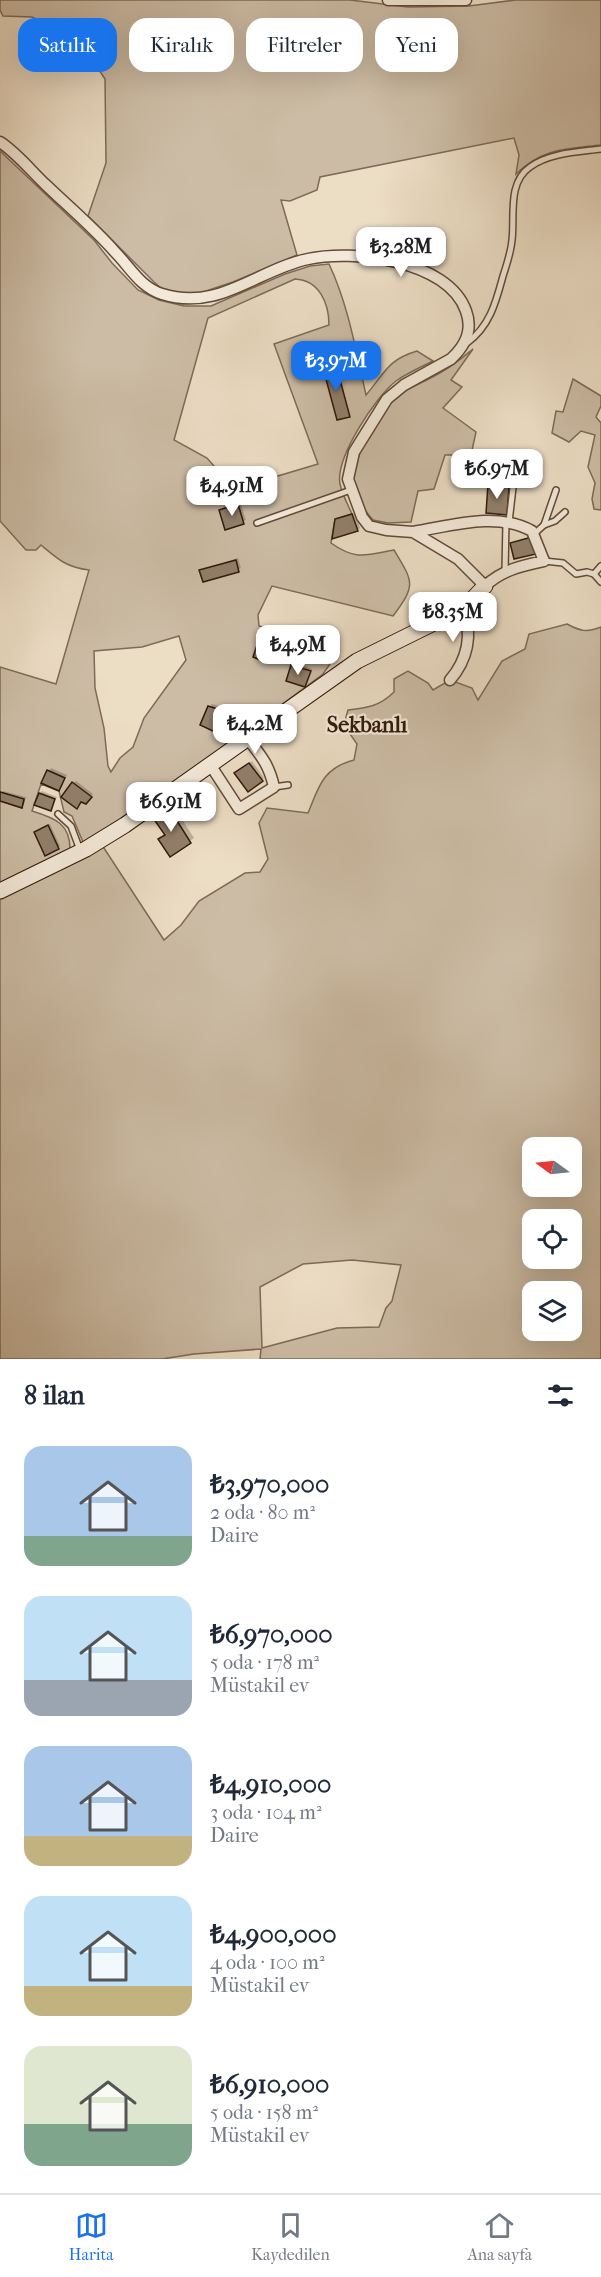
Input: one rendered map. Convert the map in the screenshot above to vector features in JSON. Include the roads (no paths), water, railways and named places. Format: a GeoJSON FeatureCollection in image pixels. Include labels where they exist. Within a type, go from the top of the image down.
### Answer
{"type":"FeatureCollection","features":[{"type":"Feature","properties":{"kind":"street"},"geometry":{"type":"LineString","coordinates":[[388,0],[466,0]]}},
{"type":"Feature","properties":{"kind":"street"},"geometry":{"type":"LineString","coordinates":[[0,142],[115,252],[141,282],[160,293],[185,300],[214,296],[309,259],[352,257],[402,263],[435,275],[459,296],[465,308],[469,327],[468,336],[463,346],[451,359],[404,385],[387,399],[354,452],[348,472],[351,490],[362,517],[369,526],[413,532],[469,523],[507,522],[526,528],[534,534],[544,561],[516,566],[506,571],[485,586],[464,608],[357,661],[125,825],[80,852],[0,891]]}},
{"type":"Feature","properties":{"kind":"street"},"geometry":{"type":"LineString","coordinates":[[413,532],[458,559],[485,586]]}},
{"type":"Feature","properties":{"kind":"street"},"geometry":{"type":"LineString","coordinates":[[450,680],[462,664],[468,641],[470,628],[464,608]]}},
{"type":"Feature","properties":{"kind":"street"},"geometry":{"type":"LineString","coordinates":[[211,766],[239,809],[274,787],[265,760],[248,740]]}},
{"type":"Feature","properties":{"kind":"lane"},"geometry":{"type":"LineString","coordinates":[[463,346],[474,338],[487,323],[497,299],[511,250],[515,187],[520,176],[530,166],[548,158],[601,149]]}},
{"type":"Feature","properties":{"kind":"lane"},"geometry":{"type":"LineString","coordinates":[[506,571],[507,522],[514,479]]}},
{"type":"Feature","properties":{"kind":"lane"},"geometry":{"type":"LineString","coordinates":[[257,523],[351,490]]}},
{"type":"Feature","properties":{"kind":"lane"},"geometry":{"type":"LineString","coordinates":[[544,525],[556,490]]}},
{"type":"Feature","properties":{"kind":"lane"},"geometry":{"type":"LineString","coordinates":[[534,534],[565,512]]}},
{"type":"Feature","properties":{"kind":"lane"},"geometry":{"type":"LineString","coordinates":[[544,561],[563,563],[576,574],[587,572],[594,574],[601,582]]}},
{"type":"Feature","properties":{"kind":"lane"},"geometry":{"type":"LineString","coordinates":[[594,574],[601,566]]}},
{"type":"Feature","properties":{"kind":"lane"},"geometry":{"type":"LineString","coordinates":[[274,787],[288,785]]}},
{"type":"Feature","properties":{"kind":"lane"},"geometry":{"type":"LineString","coordinates":[[58,814],[71,826],[80,852]]}},
{"type":"Feature","properties":{"kind":"district","name":"Sekbanlı"},"geometry":{"type":"Point","coordinates":[367,724]}}]}
